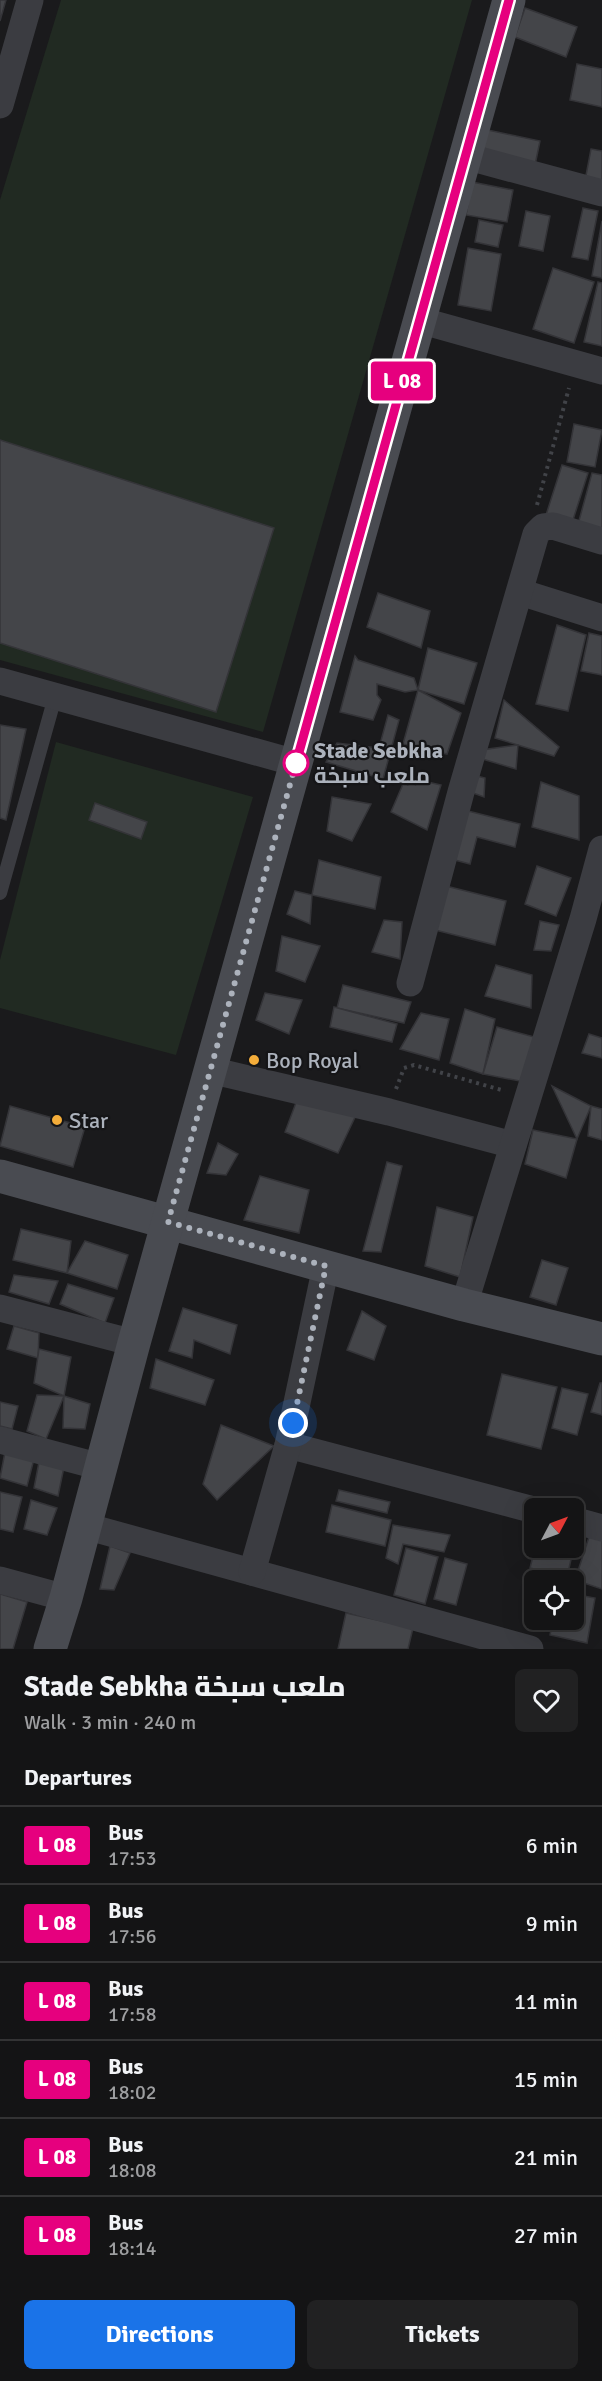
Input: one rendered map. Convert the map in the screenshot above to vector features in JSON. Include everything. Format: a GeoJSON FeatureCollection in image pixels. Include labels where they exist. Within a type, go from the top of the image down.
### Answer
{"type":"FeatureCollection","features":[{"type":"Feature","properties":{"kind":"street"},"geometry":{"type":"LineString","coordinates":[[0,105],[30,0]]}},
{"type":"Feature","properties":{"kind":"street"},"geometry":{"type":"LineString","coordinates":[[50,1649],[509,0]]}},
{"type":"Feature","properties":{"kind":"street"},"geometry":{"type":"LineString","coordinates":[[465,156],[602,193]]}},
{"type":"Feature","properties":{"kind":"street"},"geometry":{"type":"LineString","coordinates":[[419,320],[602,371]]}},
{"type":"Feature","properties":{"kind":"street"},"geometry":{"type":"LineString","coordinates":[[410,983],[461,792],[537,534],[543,527],[553,526],[602,541]]}},
{"type":"Feature","properties":{"kind":"street"},"geometry":{"type":"LineString","coordinates":[[520,592],[602,618]]}},
{"type":"Feature","properties":{"kind":"street"},"geometry":{"type":"LineString","coordinates":[[0,681],[296,763]]}},
{"type":"Feature","properties":{"kind":"street"},"geometry":{"type":"LineString","coordinates":[[464,1305],[513,1145],[593,921],[602,849]]}},
{"type":"Feature","properties":{"kind":"street"},"geometry":{"type":"LineString","coordinates":[[210,1070],[389,1112],[513,1145]]}},
{"type":"Feature","properties":{"kind":"street"},"geometry":{"type":"LineString","coordinates":[[0,1176],[464,1305],[602,1339]]}},
{"type":"Feature","properties":{"kind":"street"},"geometry":{"type":"LineString","coordinates":[[252,1572],[288,1445],[326,1266]]}},
{"type":"Feature","properties":{"kind":"street"},"geometry":{"type":"LineString","coordinates":[[0,1308],[134,1343]]}},
{"type":"Feature","properties":{"kind":"street"},"geometry":{"type":"LineString","coordinates":[[0,1440],[101,1467]]}},
{"type":"Feature","properties":{"kind":"street"},"geometry":{"type":"LineString","coordinates":[[288,1445],[524,1507]]}},
{"type":"Feature","properties":{"kind":"street"},"geometry":{"type":"LineString","coordinates":[[584,1523],[602,1528]]}},
{"type":"Feature","properties":{"kind":"street"},"geometry":{"type":"LineString","coordinates":[[85,1526],[252,1572],[474,1642],[530,1649]]}},
{"type":"Feature","properties":{"kind":"street"},"geometry":{"type":"LineString","coordinates":[[0,1580],[66,1598]]}},
{"type":"Feature","properties":{"kind":"lane"},"geometry":{"type":"LineString","coordinates":[[0,893],[55,697]]}},
{"type":"Feature","properties":{"kind":"path"},"geometry":{"type":"LineString","coordinates":[[543,527],[535,514],[576,364]]}},
{"type":"Feature","properties":{"kind":"path"},"geometry":{"type":"LineString","coordinates":[[389,1112],[401,1073],[409,1066],[529,1098]]}},
{"type":"Feature","properties":{"kind":"shaded area","name":"Stade Sebkha ملعب سبخة"},"geometry":{"type":"Polygon","coordinates":[[[61,0],[472,0],[263,732],[0,660],[0,200],[61,0]]]}},
{"type":"Feature","properties":{"kind":"shaded area"},"geometry":{"type":"Polygon","coordinates":[[[56,742],[253,797],[176,1055],[0,1008],[0,960],[56,742]]]}},
{"type":"Feature","properties":{"kind":"building"},"geometry":{"type":"Polygon","coordinates":[[[0,0],[6,0],[0,21],[0,0]]]}},
{"type":"Feature","properties":{"kind":"building"},"geometry":{"type":"Polygon","coordinates":[[[525,8],[577,27],[566,57],[515,37],[525,8]]]}},
{"type":"Feature","properties":{"kind":"building"},"geometry":{"type":"Polygon","coordinates":[[[577,64],[602,69],[602,107],[570,100],[577,64]]]}},
{"type":"Feature","properties":{"kind":"building"},"geometry":{"type":"Polygon","coordinates":[[[483,129],[540,141],[534,170],[477,158],[483,129]]]}},
{"type":"Feature","properties":{"kind":"building"},"geometry":{"type":"Polygon","coordinates":[[[591,149],[602,151],[602,189],[584,186],[591,149]]]}},
{"type":"Feature","properties":{"kind":"building"},"geometry":{"type":"Polygon","coordinates":[[[472,182],[513,190],[507,222],[466,215],[472,182]]]}},
{"type":"Feature","properties":{"kind":"building"},"geometry":{"type":"Polygon","coordinates":[[[583,208],[598,211],[588,260],[572,257],[583,208]]]}},
{"type":"Feature","properties":{"kind":"building"},"geometry":{"type":"Polygon","coordinates":[[[526,211],[550,216],[543,251],[519,246],[526,211]]]}},
{"type":"Feature","properties":{"kind":"building"},"geometry":{"type":"Polygon","coordinates":[[[479,220],[503,225],[498,247],[475,242],[479,220]]]}},
{"type":"Feature","properties":{"kind":"building"},"geometry":{"type":"Polygon","coordinates":[[[602,221],[602,278],[592,276],[602,221]]]}},
{"type":"Feature","properties":{"kind":"building"},"geometry":{"type":"Polygon","coordinates":[[[468,248],[501,254],[491,311],[458,305],[468,248]]]}},
{"type":"Feature","properties":{"kind":"building"},"geometry":{"type":"Polygon","coordinates":[[[553,268],[594,282],[574,343],[533,329],[553,268]]]}},
{"type":"Feature","properties":{"kind":"building"},"geometry":{"type":"Polygon","coordinates":[[[598,282],[602,283],[602,346],[584,342],[598,282]]]}},
{"type":"Feature","properties":{"kind":"building"},"geometry":{"type":"Polygon","coordinates":[[[574,424],[602,430],[595,467],[567,462],[574,424]]]}},
{"type":"Feature","properties":{"kind":"building"},"geometry":{"type":"Polygon","coordinates":[[[0,440],[274,528],[216,712],[0,643],[0,440]]]}},
{"type":"Feature","properties":{"kind":"building"},"geometry":{"type":"Polygon","coordinates":[[[562,465],[588,473],[572,523],[546,515],[562,465]]]}},
{"type":"Feature","properties":{"kind":"building"},"geometry":{"type":"Polygon","coordinates":[[[592,473],[602,475],[602,535],[577,528],[592,473]]]}},
{"type":"Feature","properties":{"kind":"building"},"geometry":{"type":"Polygon","coordinates":[[[378,593],[430,611],[421,648],[367,627],[378,593]]]}},
{"type":"Feature","properties":{"kind":"building"},"geometry":{"type":"Polygon","coordinates":[[[557,625],[586,635],[568,711],[536,704],[557,625]]]}},
{"type":"Feature","properties":{"kind":"building"},"geometry":{"type":"Polygon","coordinates":[[[589,633],[602,636],[602,675],[581,671],[589,633]]]}},
{"type":"Feature","properties":{"kind":"building"},"geometry":{"type":"Polygon","coordinates":[[[428,648],[477,663],[464,704],[418,690],[428,648]]]}},
{"type":"Feature","properties":{"kind":"building"},"geometry":{"type":"Polygon","coordinates":[[[355,656],[358,660],[414,678],[418,690],[405,692],[377,684],[377,695],[381,700],[373,720],[340,712],[355,656]]]}},
{"type":"Feature","properties":{"kind":"building"},"geometry":{"type":"Polygon","coordinates":[[[418,690],[461,713],[447,754],[403,744],[418,690]]]}},
{"type":"Feature","properties":{"kind":"building"},"geometry":{"type":"Polygon","coordinates":[[[504,700],[559,747],[554,756],[495,738],[504,700]]]}},
{"type":"Feature","properties":{"kind":"building"},"geometry":{"type":"Polygon","coordinates":[[[388,715],[399,720],[383,779],[326,762],[337,743],[379,748],[388,715]]]}},
{"type":"Feature","properties":{"kind":"building"},"geometry":{"type":"Polygon","coordinates":[[[0,725],[26,729],[6,820],[0,818],[0,725]]]}},
{"type":"Feature","properties":{"kind":"building"},"geometry":{"type":"Polygon","coordinates":[[[518,745],[516,769],[479,758],[481,750],[518,745]]]}},
{"type":"Feature","properties":{"kind":"building"},"geometry":{"type":"Polygon","coordinates":[[[473,775],[485,778],[484,797],[473,793],[473,775]]]}},
{"type":"Feature","properties":{"kind":"building"},"geometry":{"type":"Polygon","coordinates":[[[406,777],[441,785],[427,830],[391,812],[406,777]]]}},
{"type":"Feature","properties":{"kind":"building"},"geometry":{"type":"Polygon","coordinates":[[[541,782],[579,796],[579,840],[532,827],[541,782]]]}},
{"type":"Feature","properties":{"kind":"building"},"geometry":{"type":"Polygon","coordinates":[[[332,797],[371,804],[352,841],[327,831],[332,797]]]}},
{"type":"Feature","properties":{"kind":"building"},"geometry":{"type":"Polygon","coordinates":[[[95,803],[147,822],[141,839],[89,820],[95,803]]]}},
{"type":"Feature","properties":{"kind":"building"},"geometry":{"type":"Polygon","coordinates":[[[460,809],[520,824],[515,847],[477,837],[470,864],[447,858],[460,809]]]}},
{"type":"Feature","properties":{"kind":"building"},"geometry":{"type":"Polygon","coordinates":[[[319,860],[381,877],[375,909],[312,895],[319,860]]]}},
{"type":"Feature","properties":{"kind":"building"},"geometry":{"type":"Polygon","coordinates":[[[537,866],[571,878],[556,916],[525,904],[537,866]]]}},
{"type":"Feature","properties":{"kind":"building"},"geometry":{"type":"Polygon","coordinates":[[[446,886],[506,901],[495,945],[435,930],[446,886]]]}},
{"type":"Feature","properties":{"kind":"building"},"geometry":{"type":"Polygon","coordinates":[[[295,891],[312,895],[310,924],[287,914],[295,891]]]}},
{"type":"Feature","properties":{"kind":"building"},"geometry":{"type":"Polygon","coordinates":[[[384,920],[402,922],[400,959],[372,952],[384,920]]]}},
{"type":"Feature","properties":{"kind":"building"},"geometry":{"type":"Polygon","coordinates":[[[540,921],[559,925],[551,951],[534,950],[540,921]]]}},
{"type":"Feature","properties":{"kind":"building"},"geometry":{"type":"Polygon","coordinates":[[[282,936],[320,946],[305,982],[276,971],[282,936]]]}},
{"type":"Feature","properties":{"kind":"building"},"geometry":{"type":"Polygon","coordinates":[[[496,965],[532,975],[531,1008],[485,996],[496,965]]]}},
{"type":"Feature","properties":{"kind":"building"},"geometry":{"type":"Polygon","coordinates":[[[343,985],[411,1002],[404,1023],[337,1008],[343,985]]]}},
{"type":"Feature","properties":{"kind":"building"},"geometry":{"type":"Polygon","coordinates":[[[265,993],[302,1000],[289,1034],[256,1020],[265,993]]]}},
{"type":"Feature","properties":{"kind":"building"},"geometry":{"type":"Polygon","coordinates":[[[334,1007],[397,1024],[392,1042],[330,1027],[334,1007]]]}},
{"type":"Feature","properties":{"kind":"building"},"geometry":{"type":"Polygon","coordinates":[[[465,1009],[495,1019],[483,1074],[450,1063],[465,1009]]]}},
{"type":"Feature","properties":{"kind":"building"},"geometry":{"type":"Polygon","coordinates":[[[421,1013],[449,1019],[439,1060],[400,1049],[421,1013]]]}},
{"type":"Feature","properties":{"kind":"building"},"geometry":{"type":"Polygon","coordinates":[[[497,1027],[538,1038],[525,1082],[483,1074],[497,1027]]]}},
{"type":"Feature","properties":{"kind":"building"},"geometry":{"type":"Polygon","coordinates":[[[589,1034],[602,1038],[602,1058],[582,1053],[589,1034]]]}},
{"type":"Feature","properties":{"kind":"building"},"geometry":{"type":"Polygon","coordinates":[[[552,1086],[591,1106],[577,1139],[552,1086]]]}},
{"type":"Feature","properties":{"kind":"building"},"geometry":{"type":"Polygon","coordinates":[[[297,1100],[357,1113],[338,1153],[285,1132],[297,1100]]]}},
{"type":"Feature","properties":{"kind":"building"},"geometry":{"type":"Polygon","coordinates":[[[10,1106],[85,1127],[73,1167],[0,1146],[10,1106]]]}},
{"type":"Feature","properties":{"kind":"building"},"geometry":{"type":"Polygon","coordinates":[[[591,1106],[602,1109],[602,1140],[588,1136],[591,1106]]]}},
{"type":"Feature","properties":{"kind":"building"},"geometry":{"type":"Polygon","coordinates":[[[533,1130],[577,1139],[566,1178],[525,1164],[533,1130]]]}},
{"type":"Feature","properties":{"kind":"building"},"geometry":{"type":"Polygon","coordinates":[[[218,1143],[238,1154],[226,1175],[207,1173],[218,1143]]]}},
{"type":"Feature","properties":{"kind":"building"},"geometry":{"type":"Polygon","coordinates":[[[387,1162],[402,1166],[381,1252],[363,1251],[387,1162]]]}},
{"type":"Feature","properties":{"kind":"building"},"geometry":{"type":"Polygon","coordinates":[[[260,1176],[309,1190],[299,1233],[244,1220],[260,1176]]]}},
{"type":"Feature","properties":{"kind":"building"},"geometry":{"type":"Polygon","coordinates":[[[437,1207],[473,1217],[460,1277],[425,1266],[437,1207]]]}},
{"type":"Feature","properties":{"kind":"building"},"geometry":{"type":"Polygon","coordinates":[[[21,1229],[71,1241],[67,1273],[13,1260],[21,1229]]]}},
{"type":"Feature","properties":{"kind":"building"},"geometry":{"type":"Polygon","coordinates":[[[85,1241],[128,1255],[117,1289],[67,1273],[85,1241]]]}},
{"type":"Feature","properties":{"kind":"building"},"geometry":{"type":"Polygon","coordinates":[[[542,1260],[568,1268],[556,1305],[530,1297],[542,1260]]]}},
{"type":"Feature","properties":{"kind":"building"},"geometry":{"type":"Polygon","coordinates":[[[14,1275],[58,1281],[49,1304],[9,1292],[14,1275]]]}},
{"type":"Feature","properties":{"kind":"building"},"geometry":{"type":"Polygon","coordinates":[[[68,1284],[114,1298],[105,1323],[60,1304],[68,1284]]]}},
{"type":"Feature","properties":{"kind":"building"},"geometry":{"type":"Polygon","coordinates":[[[183,1308],[237,1325],[230,1354],[194,1340],[192,1358],[169,1351],[183,1308]]]}},
{"type":"Feature","properties":{"kind":"building"},"geometry":{"type":"Polygon","coordinates":[[[362,1311],[386,1326],[374,1360],[347,1350],[362,1311]]]}},
{"type":"Feature","properties":{"kind":"building"},"geometry":{"type":"Polygon","coordinates":[[[14,1326],[39,1333],[38,1358],[7,1349],[14,1326]]]}},
{"type":"Feature","properties":{"kind":"building"},"geometry":{"type":"Polygon","coordinates":[[[39,1349],[71,1357],[64,1396],[34,1383],[39,1349]]]}},
{"type":"Feature","properties":{"kind":"building"},"geometry":{"type":"Polygon","coordinates":[[[156,1359],[214,1380],[205,1405],[150,1388],[156,1359]]]}},
{"type":"Feature","properties":{"kind":"building"},"geometry":{"type":"Polygon","coordinates":[[[502,1374],[557,1387],[541,1449],[487,1435],[502,1374]]]}},
{"type":"Feature","properties":{"kind":"building"},"geometry":{"type":"Polygon","coordinates":[[[600,1383],[602,1383],[602,1415],[591,1412],[600,1383]]]}},
{"type":"Feature","properties":{"kind":"building"},"geometry":{"type":"Polygon","coordinates":[[[562,1388],[588,1394],[577,1435],[552,1428],[562,1388]]]}},
{"type":"Feature","properties":{"kind":"building"},"geometry":{"type":"Polygon","coordinates":[[[37,1395],[64,1396],[46,1439],[27,1431],[37,1395]]]}},
{"type":"Feature","properties":{"kind":"building"},"geometry":{"type":"Polygon","coordinates":[[[64,1396],[90,1404],[85,1429],[63,1428],[64,1396]]]}},
{"type":"Feature","properties":{"kind":"building"},"geometry":{"type":"Polygon","coordinates":[[[0,1402],[18,1406],[12,1429],[0,1426],[0,1402]]]}},
{"type":"Feature","properties":{"kind":"building"},"geometry":{"type":"Polygon","coordinates":[[[221,1425],[274,1446],[217,1500],[203,1484],[221,1425]]]}},
{"type":"Feature","properties":{"kind":"building"},"geometry":{"type":"Polygon","coordinates":[[[5,1452],[34,1459],[27,1486],[0,1478],[5,1452]]]}},
{"type":"Feature","properties":{"kind":"building"},"geometry":{"type":"Polygon","coordinates":[[[39,1462],[64,1467],[58,1496],[34,1488],[39,1462]]]}},
{"type":"Feature","properties":{"kind":"building"},"geometry":{"type":"Polygon","coordinates":[[[339,1490],[390,1502],[387,1513],[336,1501],[339,1490]]]}},
{"type":"Feature","properties":{"kind":"building"},"geometry":{"type":"Polygon","coordinates":[[[0,1492],[22,1497],[13,1532],[0,1529],[0,1492]]]}},
{"type":"Feature","properties":{"kind":"building"},"geometry":{"type":"Polygon","coordinates":[[[31,1500],[57,1508],[47,1535],[24,1529],[31,1500]]]}},
{"type":"Feature","properties":{"kind":"building"},"geometry":{"type":"Polygon","coordinates":[[[332,1505],[391,1520],[385,1546],[326,1532],[332,1505]]]}},
{"type":"Feature","properties":{"kind":"building"},"geometry":{"type":"Polygon","coordinates":[[[393,1525],[450,1535],[444,1552],[403,1544],[398,1564],[386,1558],[393,1525]]]}},
{"type":"Feature","properties":{"kind":"building"},"geometry":{"type":"Polygon","coordinates":[[[591,1531],[602,1534],[602,1589],[584,1583],[584,1570],[578,1570],[591,1531]]]}},
{"type":"Feature","properties":{"kind":"building"},"geometry":{"type":"Polygon","coordinates":[[[110,1546],[130,1553],[114,1590],[100,1589],[110,1546]]]}},
{"type":"Feature","properties":{"kind":"building"},"geometry":{"type":"Polygon","coordinates":[[[406,1548],[438,1557],[425,1604],[394,1595],[406,1548]]]}},
{"type":"Feature","properties":{"kind":"building"},"geometry":{"type":"Polygon","coordinates":[[[445,1558],[467,1564],[456,1605],[434,1599],[445,1558]]]}},
{"type":"Feature","properties":{"kind":"building"},"geometry":{"type":"Polygon","coordinates":[[[532,1558],[571,1558],[569,1570],[530,1568],[532,1558]]]}},
{"type":"Feature","properties":{"kind":"building"},"geometry":{"type":"Polygon","coordinates":[[[0,1594],[27,1602],[13,1649],[0,1649],[0,1594]]]}},
{"type":"Feature","properties":{"kind":"building"},"geometry":{"type":"Polygon","coordinates":[[[584,1596],[595,1598],[587,1643],[550,1635],[551,1630],[584,1630],[584,1596]]]}},
{"type":"Feature","properties":{"kind":"building"},"geometry":{"type":"Polygon","coordinates":[[[346,1613],[413,1628],[408,1649],[338,1649],[346,1613]]]}},
{"type":"Feature","properties":{"kind":"bus line"},"geometry":{"type":"LineString","coordinates":[[296,763],[509,0]]}},
{"type":"Feature","properties":{"kind":"place","name":"Stade Sebkha ملعب سبخة"},"geometry":{"type":"Point","coordinates":[296,763]}},
{"type":"Feature","properties":{"kind":"place","name":"Bop Royal"},"geometry":{"type":"Point","coordinates":[254,1060]}},
{"type":"Feature","properties":{"kind":"place","name":"Star"},"geometry":{"type":"Point","coordinates":[57,1120]}},
{"type":"Feature","properties":{"kind":"route"},"geometry":{"type":"LineString","coordinates":[[293,1423],[326,1266],[168,1222],[296,763]]}}]}
